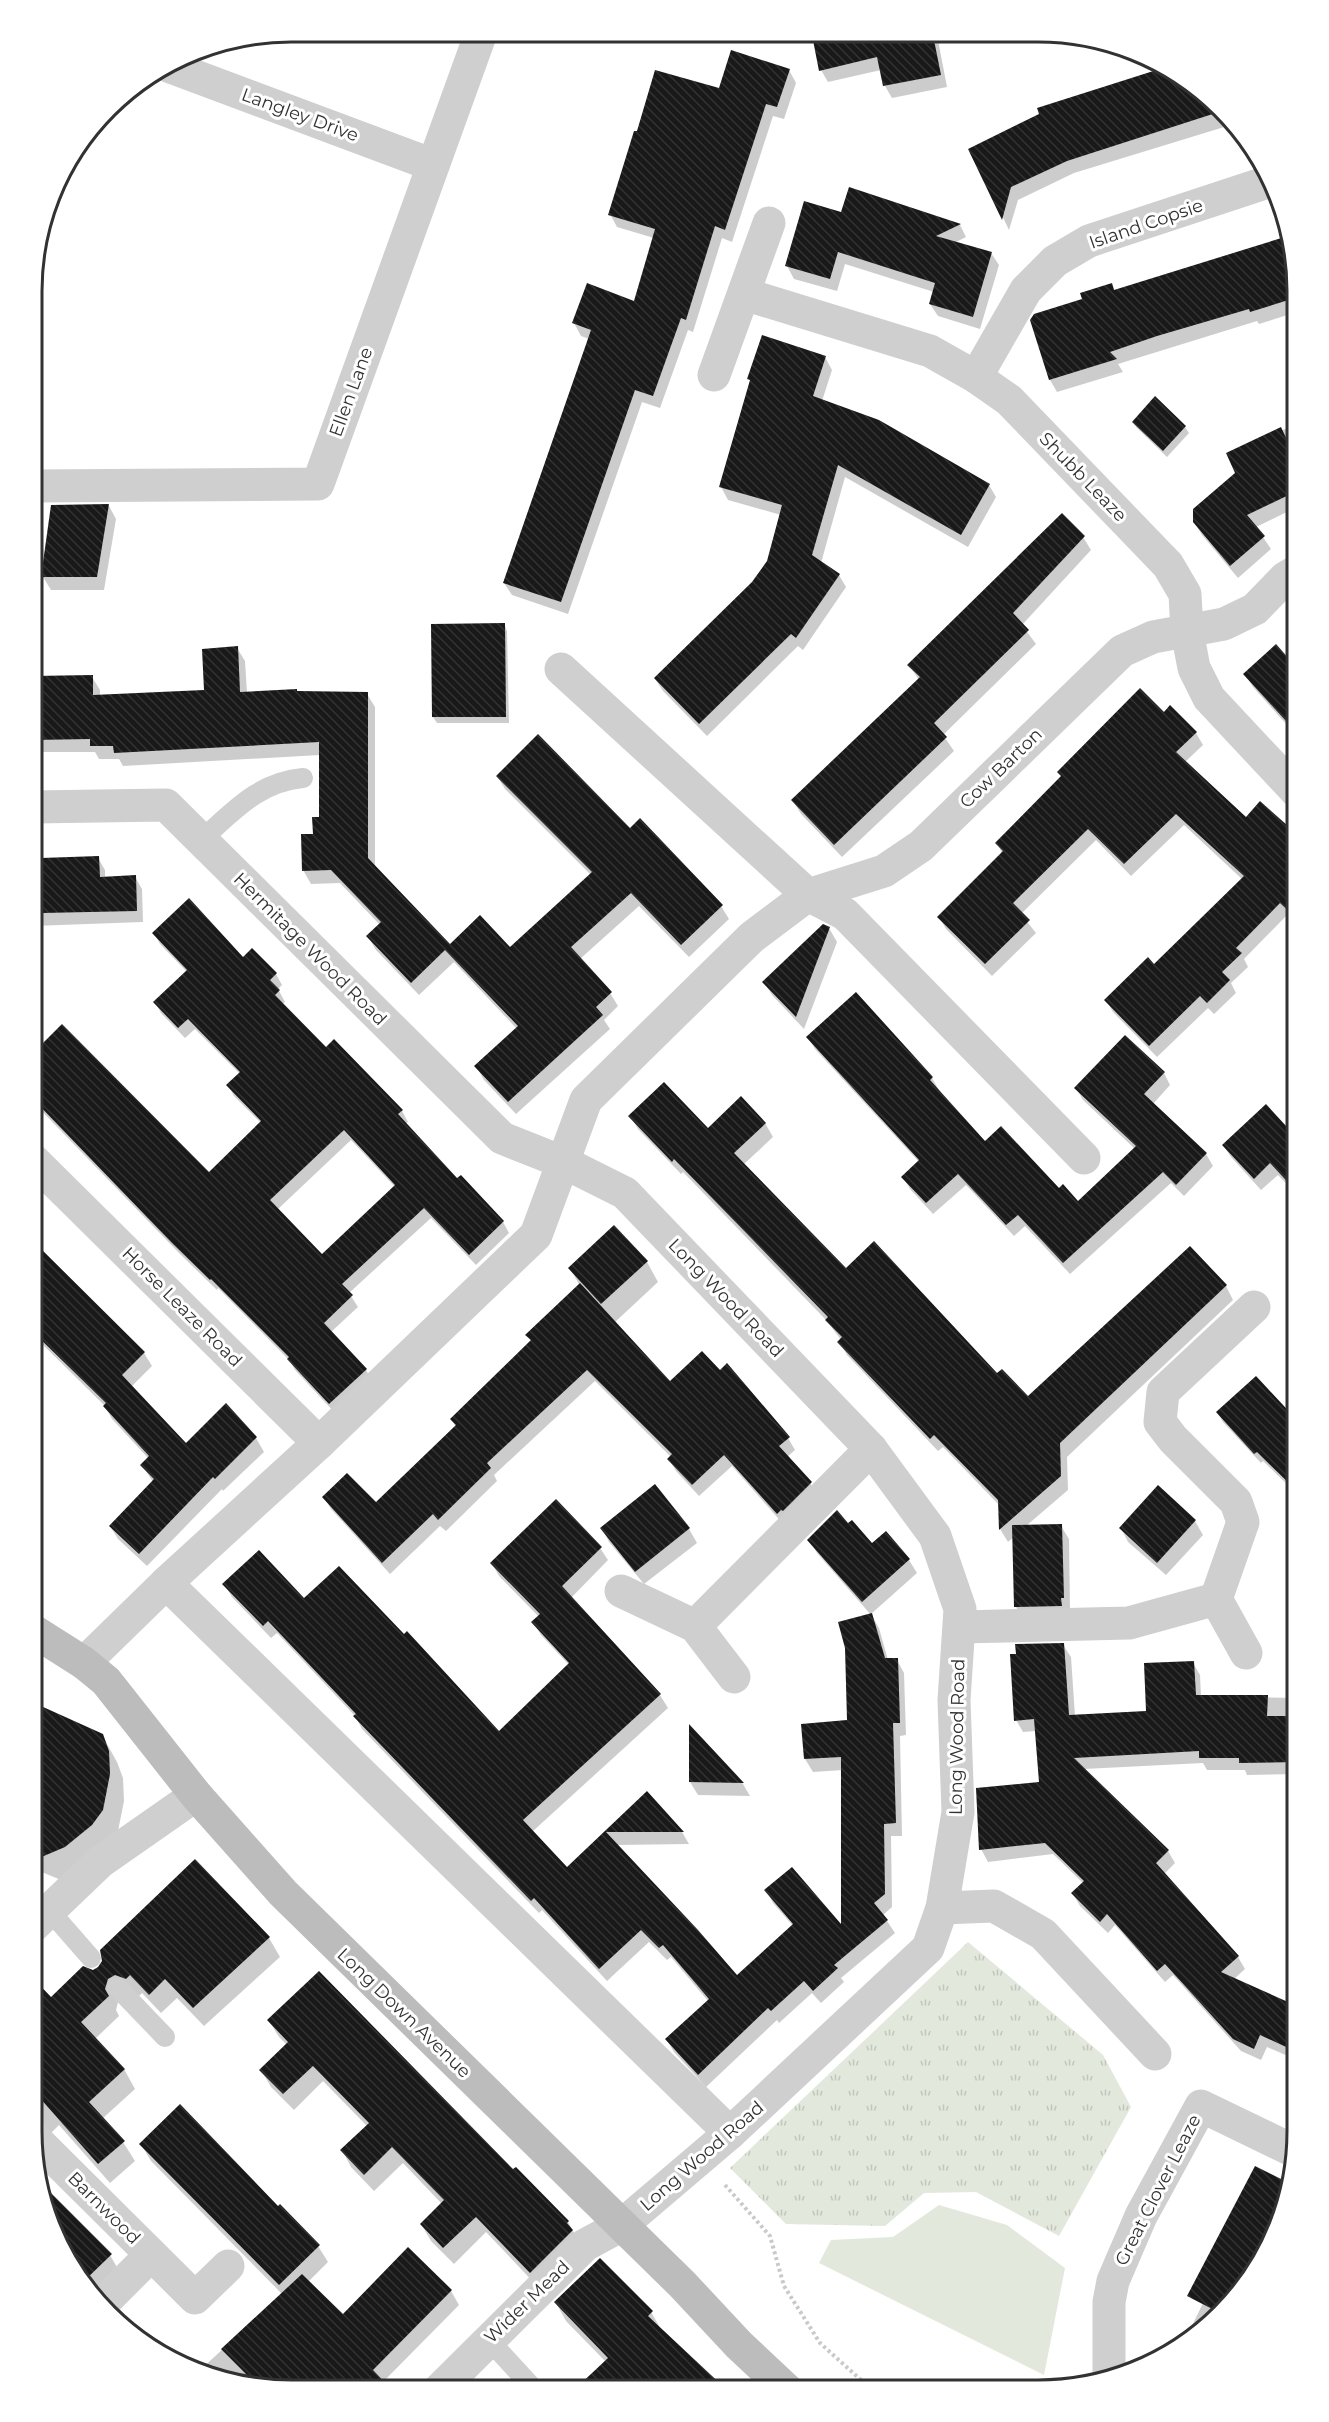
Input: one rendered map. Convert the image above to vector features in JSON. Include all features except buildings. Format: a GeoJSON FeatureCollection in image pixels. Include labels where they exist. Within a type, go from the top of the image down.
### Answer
{"type":"FeatureCollection","features":[{"type":"Feature","properties":{"kind":"street","name":"Ellen Lane"},"geometry":{"type":"LineString","coordinates":[[42,486],[318,484],[478,42]]}},
{"type":"Feature","properties":{"kind":"street","name":"Langley Drive"},"geometry":{"type":"LineString","coordinates":[[178,70],[433,165]]}},
{"type":"Feature","properties":{"kind":"street","name":"Island Copsie"},"geometry":{"type":"LineString","coordinates":[[976,377],[1026,291],[1055,261],[1089,241],[1262,184]]}},
{"type":"Feature","properties":{"kind":"street"},"geometry":{"type":"LineString","coordinates":[[714,375],[769,223]]}},
{"type":"Feature","properties":{"kind":"street","name":"Shubb Leaze"},"geometry":{"type":"LineString","coordinates":[[744,294],[930,351],[976,377],[1009,400],[1168,565],[1185,594],[1187,631],[1194,668],[1209,698],[1287,781]]}},
{"type":"Feature","properties":{"kind":"street","name":"Cow Barton"},"geometry":{"type":"LineString","coordinates":[[565,1163],[586,1100],[752,937],[807,895],[884,871],[921,846],[1122,651],[1153,637],[1224,624],[1255,609],[1287,576]]}},
{"type":"Feature","properties":{"kind":"street"},"geometry":{"type":"LineString","coordinates":[[561,669],[807,895],[845,914],[1084,1158]]}},
{"type":"Feature","properties":{"kind":"street","name":"Hermitage Wood Road"},"geometry":{"type":"LineString","coordinates":[[42,807],[166,805],[502,1138],[565,1163]]}},
{"type":"Feature","properties":{"kind":"street"},"geometry":{"type":"LineString","coordinates":[[84,1663],[165,1583],[319,1443],[536,1235],[565,1163]]}},
{"type":"Feature","properties":{"kind":"street","name":"Long Wood Road"},"geometry":{"type":"LineString","coordinates":[[565,1163],[625,1192],[871,1449],[935,1536],[960,1608],[954,1700],[958,1812],[942,1908],[928,1948],[730,2133],[622,2225]]}},
{"type":"Feature","properties":{"kind":"street","name":"Horse Leaze Road"},"geometry":{"type":"LineString","coordinates":[[42,1177],[319,1443]]}},
{"type":"Feature","properties":{"kind":"street"},"geometry":{"type":"LineString","coordinates":[[1246,1653],[1216,1599],[1243,1522],[1236,1502],[1173,1439],[1160,1422],[1163,1392],[1254,1307]]}},
{"type":"Feature","properties":{"kind":"street"},"geometry":{"type":"LineString","coordinates":[[695,1626],[871,1449]]}},
{"type":"Feature","properties":{"kind":"street"},"geometry":{"type":"LineString","coordinates":[[165,1583],[730,2133]]}},
{"type":"Feature","properties":{"kind":"street"},"geometry":{"type":"LineString","coordinates":[[621,1591],[695,1626],[734,1677]]}},
{"type":"Feature","properties":{"kind":"street"},"geometry":{"type":"LineString","coordinates":[[960,1627],[1129,1623],[1216,1599]]}},
{"type":"Feature","properties":{"kind":"street","name":"Long Down Avenue"},"geometry":{"type":"LineString","coordinates":[[42,1636],[84,1663],[106,1681],[244,1852],[324,1935],[682,2284],[739,2345],[776,2380]]}},
{"type":"Feature","properties":{"kind":"street"},"geometry":{"type":"LineString","coordinates":[[42,1916],[100,1862],[196,1795]]}},
{"type":"Feature","properties":{"kind":"street"},"geometry":{"type":"LineString","coordinates":[[942,1908],[993,1906],[1042,1934],[1155,2054]]}},
{"type":"Feature","properties":{"kind":"street","name":"Great Clover Leaze"},"geometry":{"type":"LineString","coordinates":[[1109,2370],[1109,2302],[1113,2281],[1141,2216],[1201,2106],[1286,2147]]}},
{"type":"Feature","properties":{"kind":"street","name":"Barnwood"},"geometry":{"type":"LineString","coordinates":[[43,2147],[195,2298],[228,2266]]}},
{"type":"Feature","properties":{"kind":"street","name":"Wider Mead"},"geometry":{"type":"LineString","coordinates":[[449,2380],[585,2245],[622,2225]]}},
{"type":"Feature","properties":{"kind":"street","name":"Barnwood"},"geometry":{"type":"LineString","coordinates":[[107,2299],[151,2255]]}},
{"type":"Feature","properties":{"kind":"lane"},"geometry":{"type":"LineString","coordinates":[[201,840],[244,802],[265,788],[282,780],[303,778]]}},
{"type":"Feature","properties":{"kind":"lane"},"geometry":{"type":"LineString","coordinates":[[42,1920],[91,1959]]}},
{"type":"Feature","properties":{"kind":"lane"},"geometry":{"type":"LineString","coordinates":[[117,1987],[165,2037]]}},
{"type":"Feature","properties":{"kind":"lane"},"geometry":{"type":"LineString","coordinates":[[488,2339],[526,2380]]}},
{"type":"Feature","properties":{"kind":"path"},"geometry":{"type":"LineString","coordinates":[[700,2157],[770,2236],[784,2286],[820,2343],[861,2380]]}},
{"type":"Feature","properties":{"kind":"green space"},"geometry":{"type":"Polygon","coordinates":[[[968,1942],[1103,2055],[1131,2107],[1059,2236],[976,2192],[924,2193],[885,2226],[786,2224],[730,2168],[968,1942]]]}},
{"type":"Feature","properties":{"kind":"green space"},"geometry":{"type":"Polygon","coordinates":[[[939,2205],[1007,2225],[1065,2268],[1044,2375],[819,2263],[831,2240],[893,2237],[939,2205]]]}}]}
